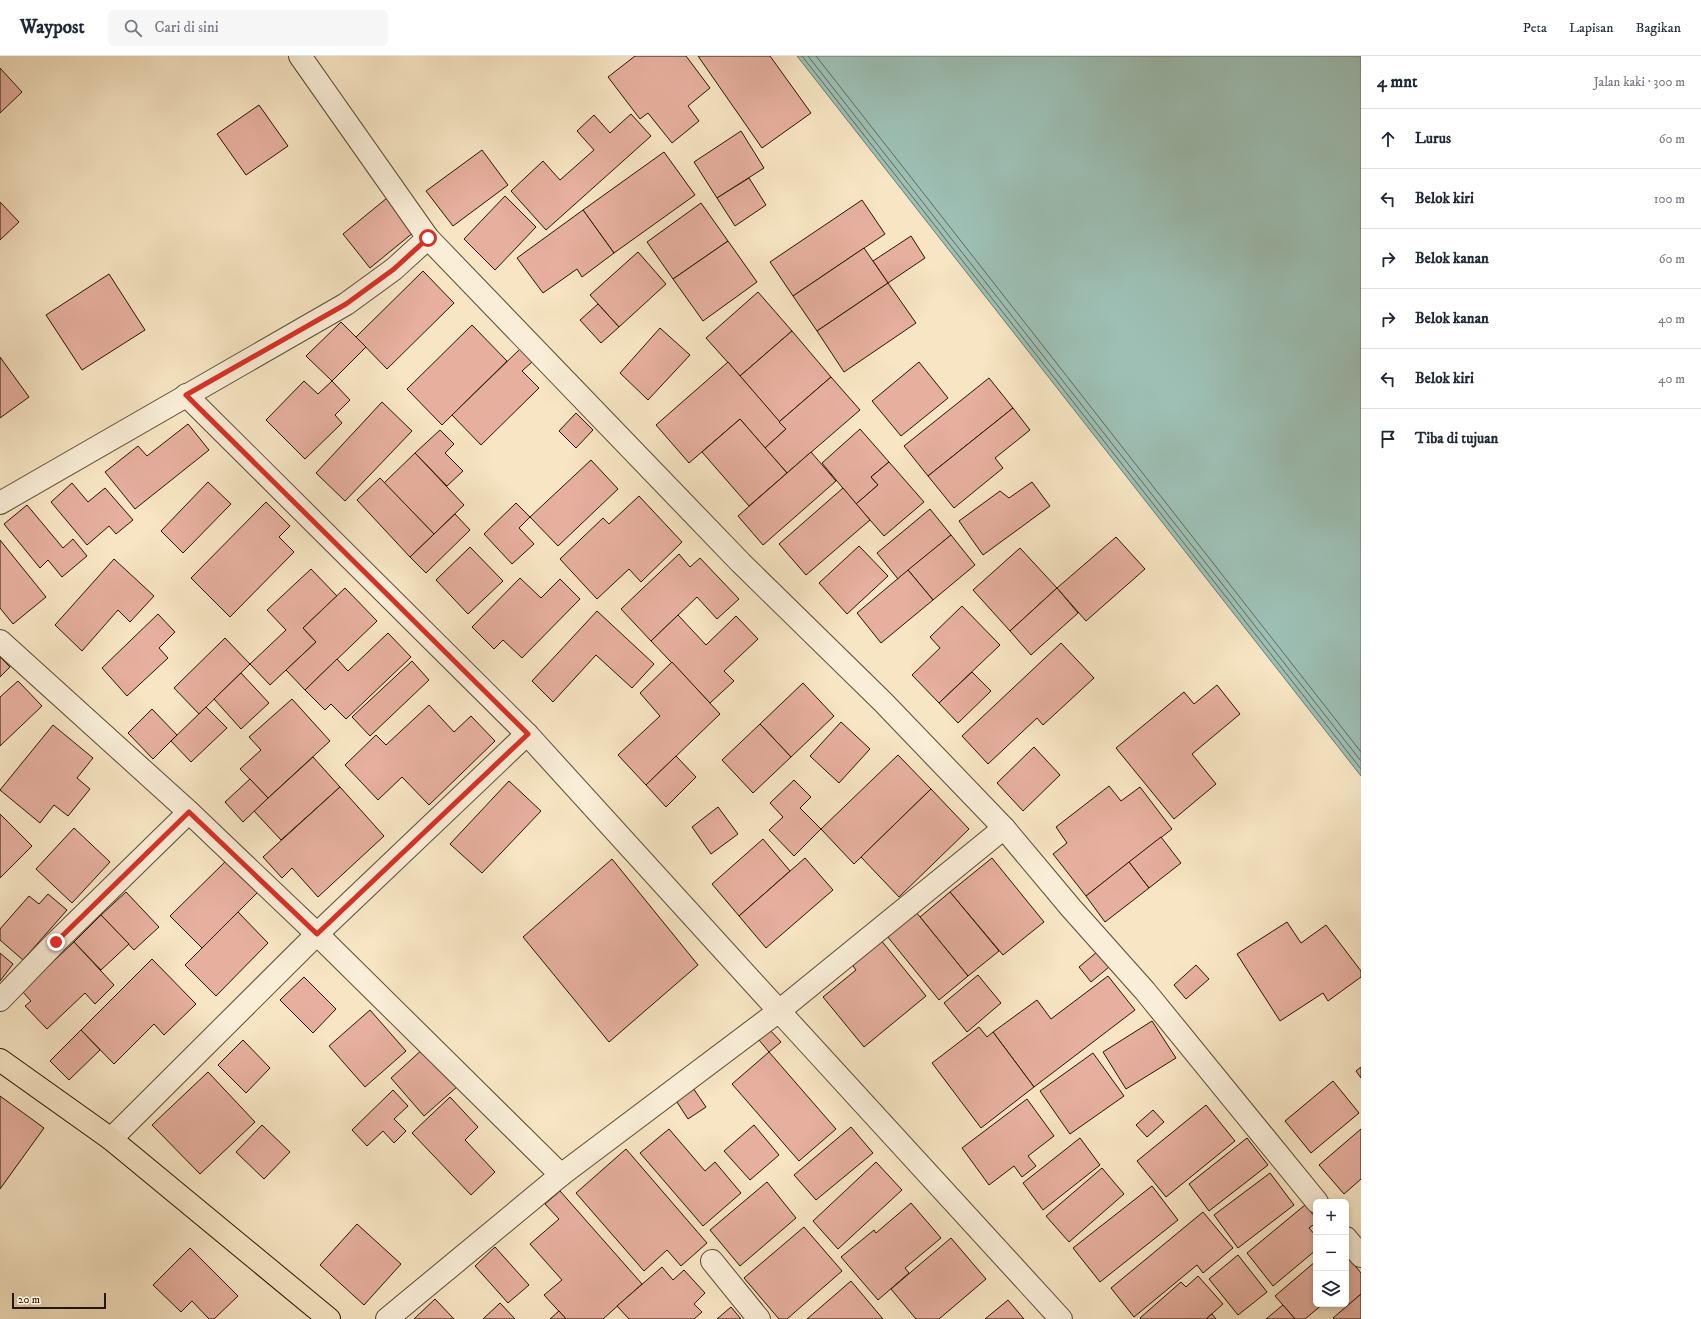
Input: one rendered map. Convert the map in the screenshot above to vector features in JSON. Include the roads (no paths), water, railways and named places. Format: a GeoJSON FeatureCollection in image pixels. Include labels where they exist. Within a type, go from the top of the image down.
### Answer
{"type":"FeatureCollection","features":[{"type":"Feature","properties":{"kind":"highway"},"geometry":{"type":"LineString","coordinates":[[0,1060],[111,1139],[328,1319]]}},
{"type":"Feature","properties":{"kind":"street"},"geometry":{"type":"LineString","coordinates":[[300,56],[428,238],[742,564],[883,702],[1004,828],[1071,908],[1146,991],[1315,1199]]}},
{"type":"Feature","properties":{"kind":"street"},"geometry":{"type":"LineString","coordinates":[[0,503],[346,304],[394,269],[428,238]]}},
{"type":"Feature","properties":{"kind":"street"},"geometry":{"type":"LineString","coordinates":[[186,395],[528,734],[1061,1319]]}},
{"type":"Feature","properties":{"kind":"street"},"geometry":{"type":"LineString","coordinates":[[0,641],[189,812],[317,934],[561,1175]]}},
{"type":"Feature","properties":{"kind":"street"},"geometry":{"type":"LineString","coordinates":[[111,1139],[317,934],[528,734]]}},
{"type":"Feature","properties":{"kind":"street"},"geometry":{"type":"LineString","coordinates":[[0,1000],[56,942],[189,812]]}},
{"type":"Feature","properties":{"kind":"street"},"geometry":{"type":"LineString","coordinates":[[387,1319],[561,1175],[779,1011],[1004,828]]}},
{"type":"Feature","properties":{"kind":"street"},"geometry":{"type":"LineString","coordinates":[[1349,1242],[1361,1256]]}},
{"type":"Feature","properties":{"kind":"street"},"geometry":{"type":"LineString","coordinates":[[712,1261],[759,1319]]}},
{"type":"Feature","properties":{"kind":"water"},"geometry":{"type":"Polygon","coordinates":[[[797,56],[1361,56],[1361,776],[797,56]]]}}]}
